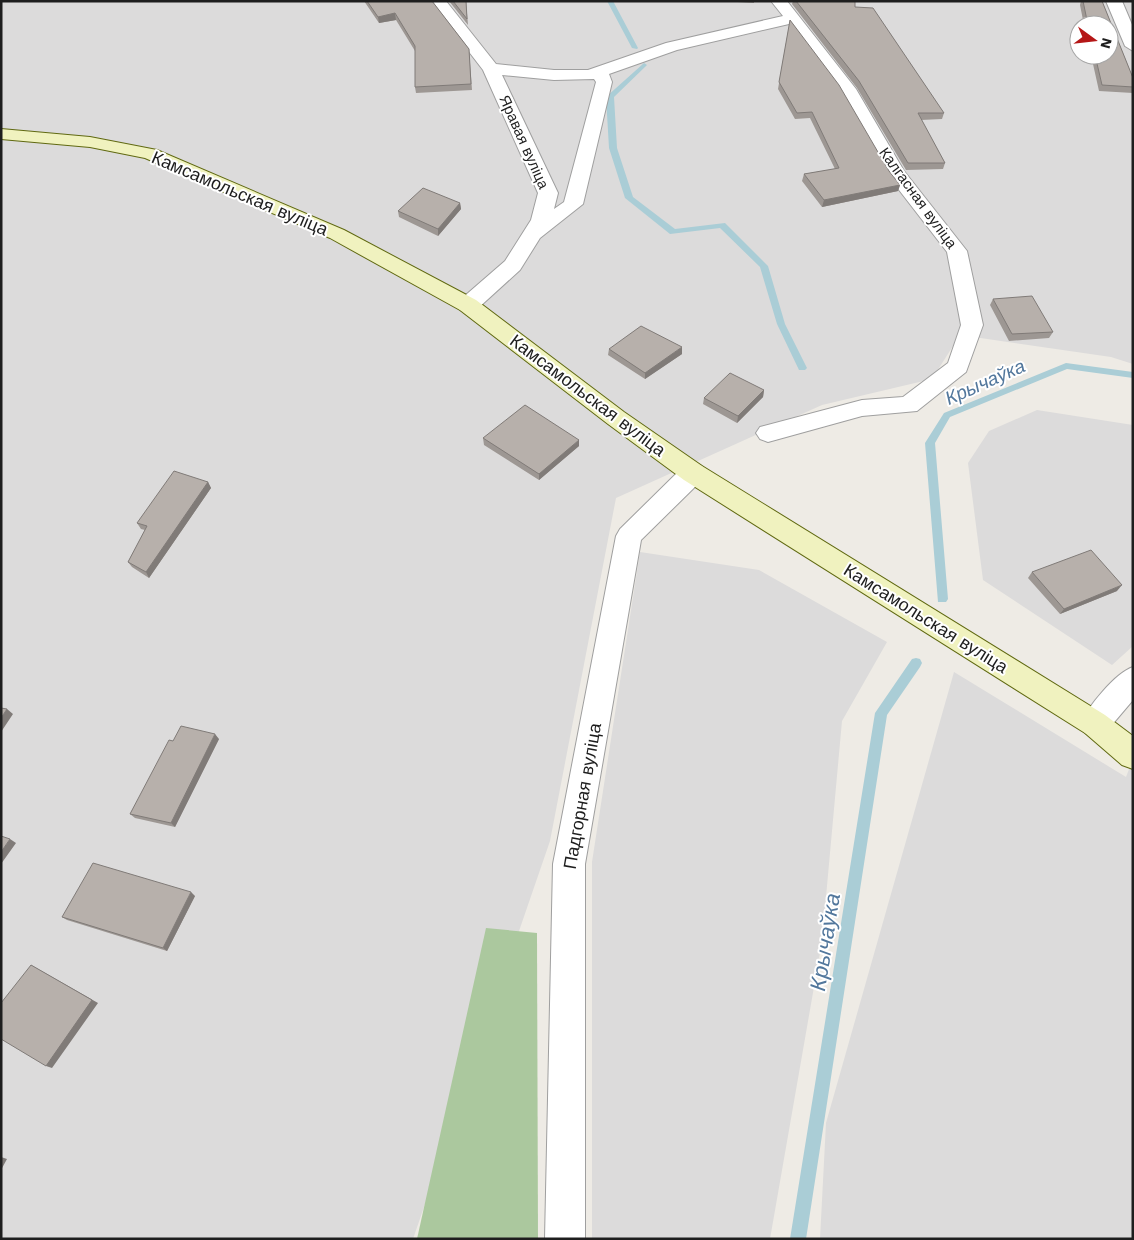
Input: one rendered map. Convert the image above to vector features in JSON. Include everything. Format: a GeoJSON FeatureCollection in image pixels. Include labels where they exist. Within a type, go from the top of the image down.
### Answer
{"type":"FeatureCollection","features":[{"type":"Feature","properties":{"kind":"main road","name":"Камсамольская вуліца"},"geometry":{"type":"LineString","coordinates":[[1,134],[90,142],[150,154],[337,234],[468,305],[616,418],[693,473],[1096,724],[1133,755]]}},
{"type":"Feature","properties":{"kind":"street","name":"Яравая вуліца"},"geometry":{"type":"LineString","coordinates":[[438,1],[492,69],[548,193],[541,220],[513,265],[468,305]]}},
{"type":"Feature","properties":{"kind":"street","name":"Калгасная вуліца"},"geometry":{"type":"LineString","coordinates":[[768,433],[862,408],[910,405],[958,367],[972,325],[957,251],[896,173],[847,89],[779,1]]}},
{"type":"Feature","properties":{"kind":"street"},"geometry":{"type":"LineString","coordinates":[[1123,10],[1133,46]]}},
{"type":"Feature","properties":{"kind":"street"},"geometry":{"type":"LineString","coordinates":[[492,69],[554,75],[590,74],[672,46],[792,19]]}},
{"type":"Feature","properties":{"kind":"street"},"geometry":{"type":"LineString","coordinates":[[532,234],[573,204],[604,82],[600,71]]}},
{"type":"Feature","properties":{"kind":"street","name":"Падгорная вуліца"},"geometry":{"type":"LineString","coordinates":[[565,1239],[569,864],[629,536],[693,473]]}},
{"type":"Feature","properties":{"kind":"street"},"geometry":{"type":"LineString","coordinates":[[1096,724],[1133,679]]}},
{"type":"Feature","properties":{"kind":"shaded area"},"geometry":{"type":"Polygon","coordinates":[[[1,1],[1133,1],[1133,364],[1111,357],[960,335],[932,379],[822,405],[616,498],[550,841],[413,1239],[1,1239],[1,1]]]}},
{"type":"Feature","properties":{"kind":"shaded area"},"geometry":{"type":"Polygon","coordinates":[[[1037,410],[1133,425],[1133,646],[1112,665],[983,580],[968,463],[989,431],[1037,410]]]}},
{"type":"Feature","properties":{"kind":"shaded area"},"geometry":{"type":"Polygon","coordinates":[[[640,552],[759,570],[887,642],[842,721],[822,941],[770,1239],[592,1239],[592,862],[640,552]]]}},
{"type":"Feature","properties":{"kind":"shaded area"},"geometry":{"type":"Polygon","coordinates":[[[954,672],[1126,777],[1133,759],[1133,1239],[820,1239],[826,1123],[954,672]]]}},
{"type":"Feature","properties":{"kind":"green space"},"geometry":{"type":"Polygon","coordinates":[[[486,928],[537,933],[538,1239],[417,1239],[486,928]]]}},
{"type":"Feature","properties":{"kind":"building"},"geometry":{"type":"Polygon","coordinates":[[[367,1],[432,1],[469,49],[471,84],[415,87],[415,46],[395,13],[378,17],[367,1]]]}},
{"type":"Feature","properties":{"kind":"building"},"geometry":{"type":"Polygon","coordinates":[[[453,1],[466,1],[467,19],[453,1]]]}},
{"type":"Feature","properties":{"kind":"building"},"geometry":{"type":"Polygon","coordinates":[[[796,1],[855,1],[855,7],[873,8],[944,113],[918,113],[945,163],[908,163],[859,81],[796,1]]]}},
{"type":"Feature","properties":{"kind":"building"},"geometry":{"type":"Polygon","coordinates":[[[1083,1],[1102,1],[1108,15],[1086,15],[1083,1]]]}},
{"type":"Feature","properties":{"kind":"building"},"geometry":{"type":"Polygon","coordinates":[[[790,20],[839,85],[889,171],[900,185],[824,200],[804,174],[839,168],[812,112],[797,113],[779,82],[790,20]]]}},
{"type":"Feature","properties":{"kind":"building"},"geometry":{"type":"Polygon","coordinates":[[[1119,43],[1133,78],[1133,87],[1102,85],[1097,65],[1119,65],[1119,43]]]}},
{"type":"Feature","properties":{"kind":"building"},"geometry":{"type":"Polygon","coordinates":[[[423,188],[460,203],[438,229],[398,211],[423,188]]]}},
{"type":"Feature","properties":{"kind":"building"},"geometry":{"type":"Polygon","coordinates":[[[1032,296],[1053,332],[1012,334],[993,299],[1032,296]]]}},
{"type":"Feature","properties":{"kind":"building"},"geometry":{"type":"Polygon","coordinates":[[[641,326],[682,347],[645,373],[609,349],[641,326]]]}},
{"type":"Feature","properties":{"kind":"building"},"geometry":{"type":"Polygon","coordinates":[[[730,373],[764,390],[738,416],[704,398],[730,373]]]}},
{"type":"Feature","properties":{"kind":"building"},"geometry":{"type":"Polygon","coordinates":[[[525,405],[579,440],[539,474],[483,438],[525,405]]]}},
{"type":"Feature","properties":{"kind":"building"},"geometry":{"type":"Polygon","coordinates":[[[174,471],[208,482],[146,572],[128,562],[147,526],[137,523],[174,471]]]}},
{"type":"Feature","properties":{"kind":"building"},"geometry":{"type":"Polygon","coordinates":[[[1091,550],[1122,585],[1064,609],[1032,572],[1091,550]]]}},
{"type":"Feature","properties":{"kind":"building"},"geometry":{"type":"Polygon","coordinates":[[[1,708],[7,709],[1,718],[1,708]]]}},
{"type":"Feature","properties":{"kind":"building"},"geometry":{"type":"Polygon","coordinates":[[[181,726],[215,734],[171,823],[130,814],[169,740],[173,741],[181,726]]]}},
{"type":"Feature","properties":{"kind":"building"},"geometry":{"type":"Polygon","coordinates":[[[1,836],[10,839],[1,852],[1,836]]]}},
{"type":"Feature","properties":{"kind":"building"},"geometry":{"type":"Polygon","coordinates":[[[93,863],[191,892],[163,948],[62,917],[93,863]]]}},
{"type":"Feature","properties":{"kind":"building"},"geometry":{"type":"Polygon","coordinates":[[[31,965],[92,1000],[46,1066],[1,1039],[1,1003],[31,965]]]}},
{"type":"Feature","properties":{"kind":"waterway"},"geometry":{"type":"LineString","coordinates":[[610,1],[635,48]]}},
{"type":"Feature","properties":{"kind":"waterway"},"geometry":{"type":"LineString","coordinates":[[644,65],[610,97],[613,148],[629,198],[673,232],[722,225],[764,266],[781,324],[802,368]]}},
{"type":"Feature","properties":{"kind":"waterway","name":"Крычаўка"},"geometry":{"type":"LineString","coordinates":[[942,599],[930,443],[947,415],[1066,366],[1133,375]]}},
{"type":"Feature","properties":{"kind":"waterway","name":"Крычаўка"},"geometry":{"type":"LineString","coordinates":[[798,1239],[881,713],[916,663]]}}]}
